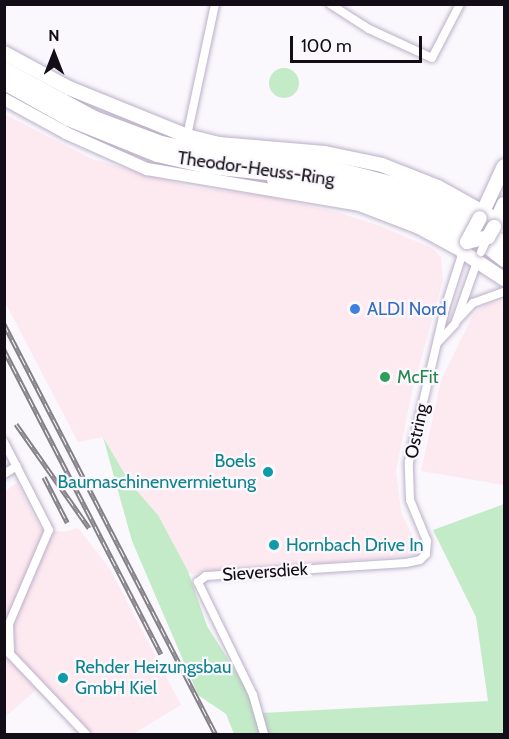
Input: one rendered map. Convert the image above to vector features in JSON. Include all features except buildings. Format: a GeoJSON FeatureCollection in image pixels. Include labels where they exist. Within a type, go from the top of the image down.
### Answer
{"type":"FeatureCollection","features":[{"type":"Feature","properties":{"kind":"highway","name":"Theodor-Heuss-Ring"},"geometry":{"type":"LineString","coordinates":[[4,69],[93,118],[160,143],[214,154],[324,166],[387,180],[439,201],[504,244]]}},
{"type":"Feature","properties":{"kind":"highway","name":"Theodor-Heuss-Ring"},"geometry":{"type":"LineString","coordinates":[[4,82],[68,118],[157,154],[209,166],[324,178],[401,198],[467,230],[502,270]]}},
{"type":"Feature","properties":{"kind":"highway"},"geometry":{"type":"LineString","coordinates":[[160,143],[219,144]]}},
{"type":"Feature","properties":{"kind":"highway"},"geometry":{"type":"LineString","coordinates":[[259,170],[273,179],[355,197]]}},
{"type":"Feature","properties":{"kind":"main road","name":"Theodor-Heuss-Ring"},"geometry":{"type":"LineString","coordinates":[[4,53],[69,88],[187,135],[219,144],[325,153],[371,162],[412,175],[481,214],[496,227]]}},
{"type":"Feature","properties":{"kind":"main road","name":"Theodor-Heuss-Ring"},"geometry":{"type":"LineString","coordinates":[[4,99],[66,133],[147,169],[367,207],[461,244]]}},
{"type":"Feature","properties":{"kind":"main road","name":"Ostring"},"geometry":{"type":"LineString","coordinates":[[461,244],[481,214],[504,166]]}},
{"type":"Feature","properties":{"kind":"main road","name":"Theodor-Heuss-Ring"},"geometry":{"type":"LineString","coordinates":[[355,197],[401,211],[502,270]]}},
{"type":"Feature","properties":{"kind":"main road","name":"Ostring"},"geometry":{"type":"LineString","coordinates":[[496,227],[504,204]]}},
{"type":"Feature","properties":{"kind":"main road"},"geometry":{"type":"LineString","coordinates":[[367,207],[401,211]]}},
{"type":"Feature","properties":{"kind":"main road"},"geometry":{"type":"LineString","coordinates":[[461,244],[496,227]]}},
{"type":"Feature","properties":{"kind":"street"},"geometry":{"type":"LineString","coordinates":[[187,135],[215,4]]}},
{"type":"Feature","properties":{"kind":"street"},"geometry":{"type":"LineString","coordinates":[[330,4],[342,8],[432,58],[459,4]]}},
{"type":"Feature","properties":{"kind":"street","name":"Ostring"},"geometry":{"type":"LineString","coordinates":[[456,322],[479,257],[496,227]]}},
{"type":"Feature","properties":{"kind":"street","name":"Ostring"},"geometry":{"type":"LineString","coordinates":[[426,554],[427,541],[410,500],[409,462],[461,244]]}},
{"type":"Feature","properties":{"kind":"street","name":"Ostring"},"geometry":{"type":"LineString","coordinates":[[439,341],[473,303],[504,292]]}},
{"type":"Feature","properties":{"kind":"street"},"geometry":{"type":"LineString","coordinates":[[4,442],[49,530],[9,624],[10,654],[86,735]]}},
{"type":"Feature","properties":{"kind":"street"},"geometry":{"type":"LineString","coordinates":[[4,474],[16,466]]}},
{"type":"Feature","properties":{"kind":"street","name":"Sieversdiek"},"geometry":{"type":"LineString","coordinates":[[264,735],[253,695],[232,646],[199,589],[202,578],[406,563],[420,560],[426,554]]}},
{"type":"Feature","properties":{"kind":"shaded area"},"geometry":{"type":"Polygon","coordinates":[[[4,114],[92,159],[191,187],[266,196],[340,213],[380,226],[432,248],[441,257],[443,280],[412,392],[396,470],[401,512],[419,550],[415,555],[191,574],[188,571],[158,515],[130,483],[103,437],[78,442],[5,302],[4,114]]]}},
{"type":"Feature","properties":{"kind":"shaded area"},"geometry":{"type":"Polygon","coordinates":[[[504,302],[504,485],[421,471],[441,380],[473,315],[488,303],[504,302]]]}},
{"type":"Feature","properties":{"kind":"shaded area"},"geometry":{"type":"Polygon","coordinates":[[[17,483],[41,529],[64,532],[78,528],[110,569],[181,705],[133,734],[82,734],[36,690],[5,717],[4,492],[17,483]]]}},
{"type":"Feature","properties":{"kind":"green space"},"geometry":{"type":"Polygon","coordinates":[[[284,68],[295,72],[299,83],[295,94],[284,98],[273,94],[269,83],[273,72],[284,68]]]}},
{"type":"Feature","properties":{"kind":"green space"},"geometry":{"type":"Polygon","coordinates":[[[103,437],[130,483],[158,515],[188,571],[207,626],[262,713],[488,701],[476,617],[433,530],[504,504],[504,734],[234,734],[226,714],[198,695],[132,541],[103,437]]]}},
{"type":"Feature","properties":{"kind":"railway"},"geometry":{"type":"LineString","coordinates":[[4,324],[216,734]]}},
{"type":"Feature","properties":{"kind":"railway"},"geometry":{"type":"LineString","coordinates":[[4,350],[161,654]]}},
{"type":"Feature","properties":{"kind":"railway"},"geometry":{"type":"LineString","coordinates":[[16,424],[89,528]]}},
{"type":"Feature","properties":{"kind":"railway"},"geometry":{"type":"LineString","coordinates":[[44,477],[67,522]]}},
{"type":"Feature","properties":{"kind":"place","name":"ALDI Nord"},"geometry":{"type":"Point","coordinates":[355,309]}},
{"type":"Feature","properties":{"kind":"place","name":"McFit"},"geometry":{"type":"Point","coordinates":[385,377]}},
{"type":"Feature","properties":{"kind":"place","name":"Boels Baumaschinenvermietung"},"geometry":{"type":"Point","coordinates":[268,472]}},
{"type":"Feature","properties":{"kind":"place","name":"Hornbach Drive In"},"geometry":{"type":"Point","coordinates":[274,545]}},
{"type":"Feature","properties":{"kind":"place","name":"Rehder Heizungsbau GmbH Kiel"},"geometry":{"type":"Point","coordinates":[63,678]}}]}
